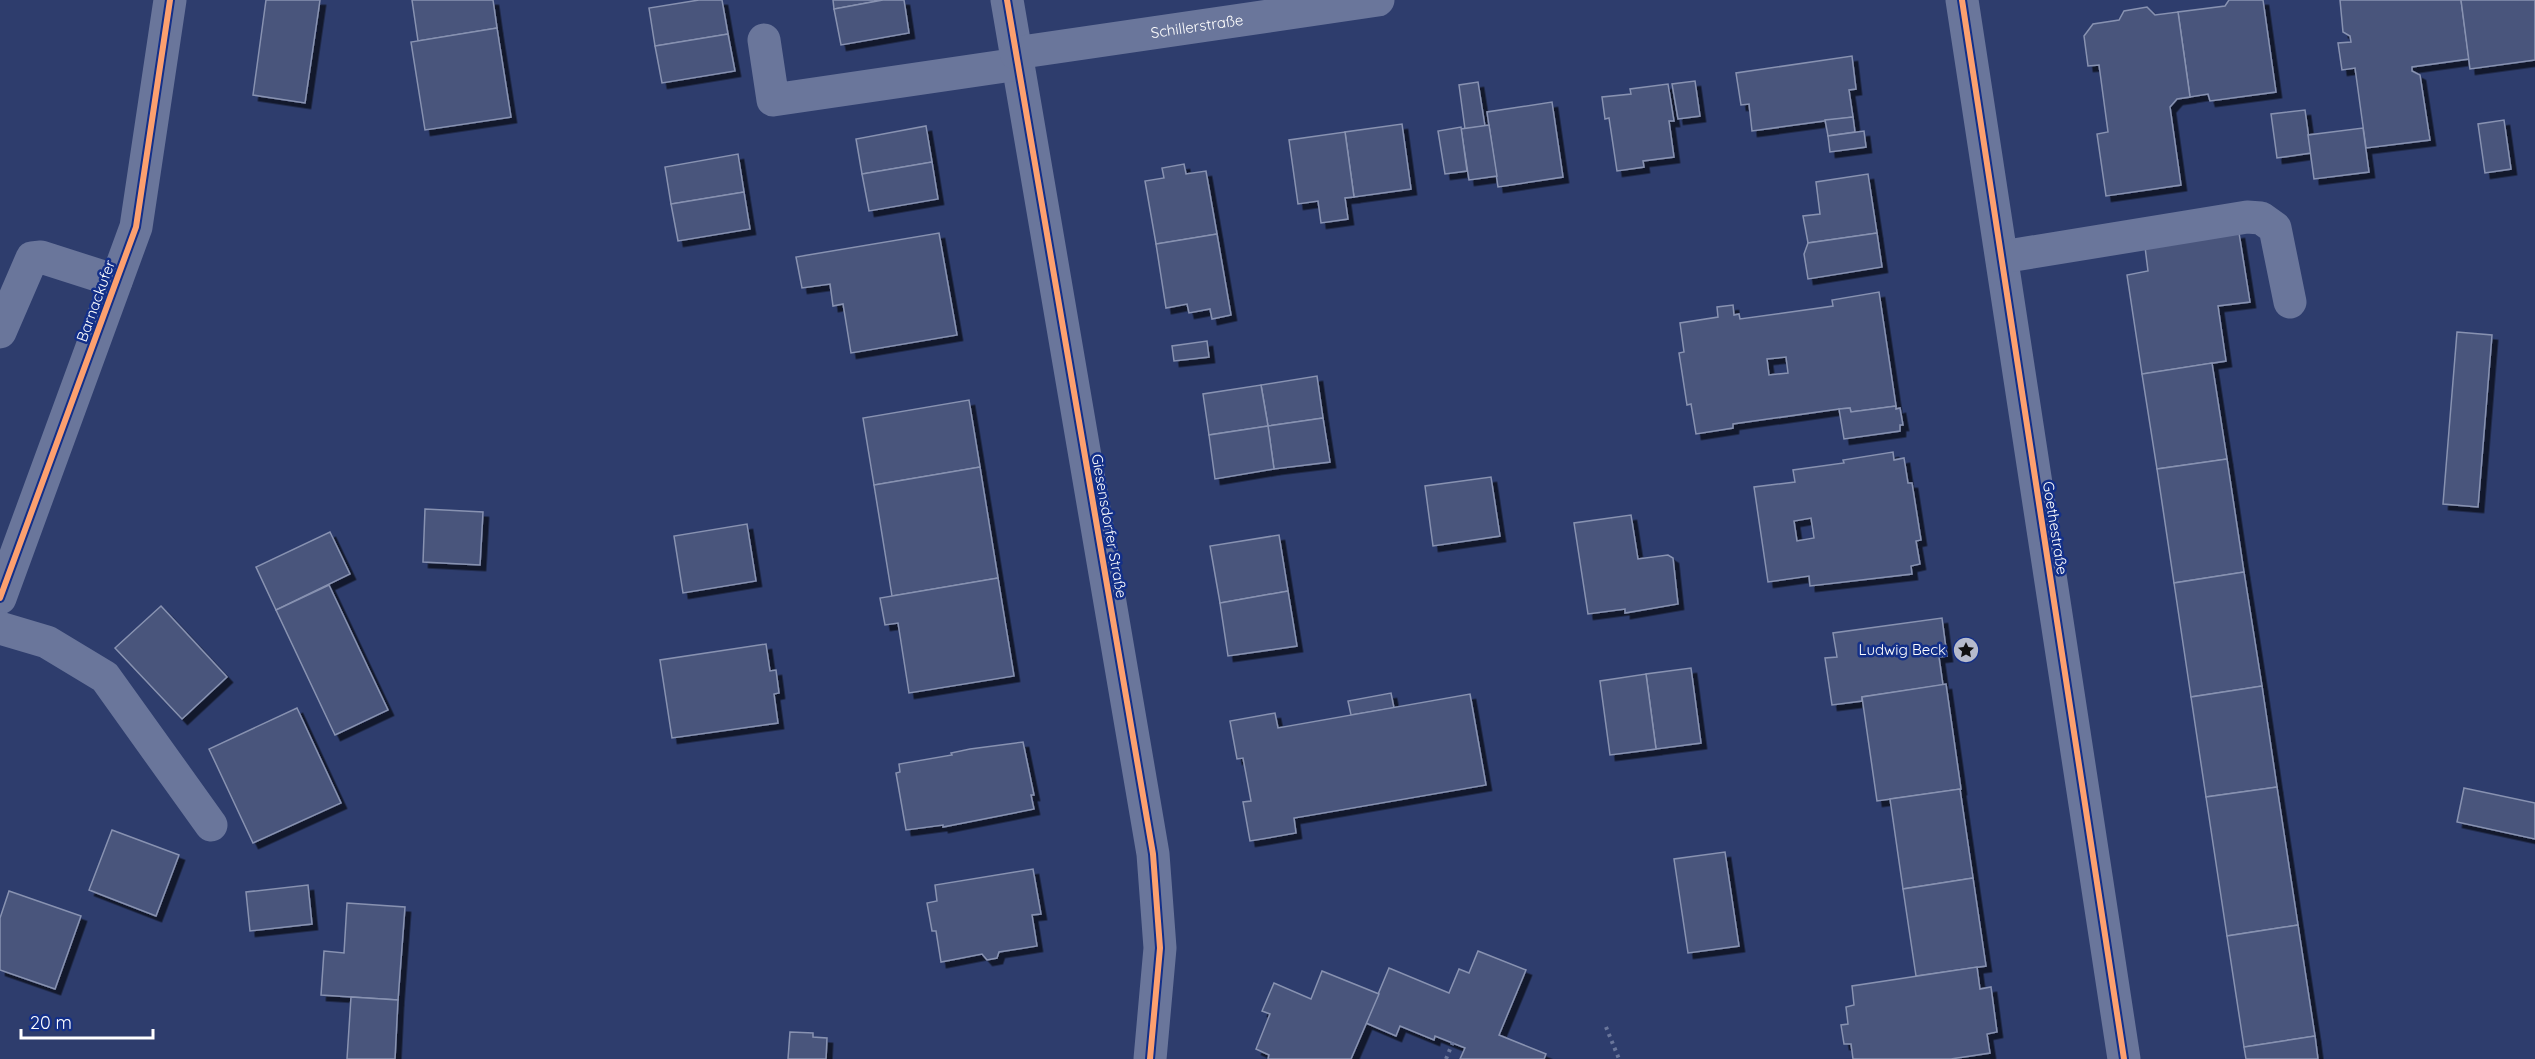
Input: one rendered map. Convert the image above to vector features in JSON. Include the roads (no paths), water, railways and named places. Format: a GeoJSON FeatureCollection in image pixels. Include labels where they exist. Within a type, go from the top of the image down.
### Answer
{"type":"FeatureCollection","features":[{"type":"Feature","properties":{"kind":"street","name":"Barnackufer"},"geometry":{"type":"LineString","coordinates":[[0,598],[136,227],[170,0]]}},
{"type":"Feature","properties":{"kind":"street","name":"Giesensdorfer Straße"},"geometry":{"type":"LineString","coordinates":[[1007,0],[1153,854],[1160,948],[1150,1059]]}},
{"type":"Feature","properties":{"kind":"street","name":"Schillerstraße"},"geometry":{"type":"LineString","coordinates":[[764,40],[773,100],[1378,0]]}},
{"type":"Feature","properties":{"kind":"street","name":"Goethestraße"},"geometry":{"type":"LineString","coordinates":[[1962,0],[2124,1059]]}},
{"type":"Feature","properties":{"kind":"street"},"geometry":{"type":"LineString","coordinates":[[2002,257],[2247,217],[2261,218],[2275,228],[2290,302]]}},
{"type":"Feature","properties":{"kind":"street"},"geometry":{"type":"LineString","coordinates":[[0,332],[32,258],[41,257],[116,281]]}},
{"type":"Feature","properties":{"kind":"street"},"geometry":{"type":"LineString","coordinates":[[0,628],[47,642],[105,677],[211,825]]}},
{"type":"Feature","properties":{"kind":"place","name":"Ludwig Beck"},"geometry":{"type":"Point","coordinates":[1966,650]}}]}
